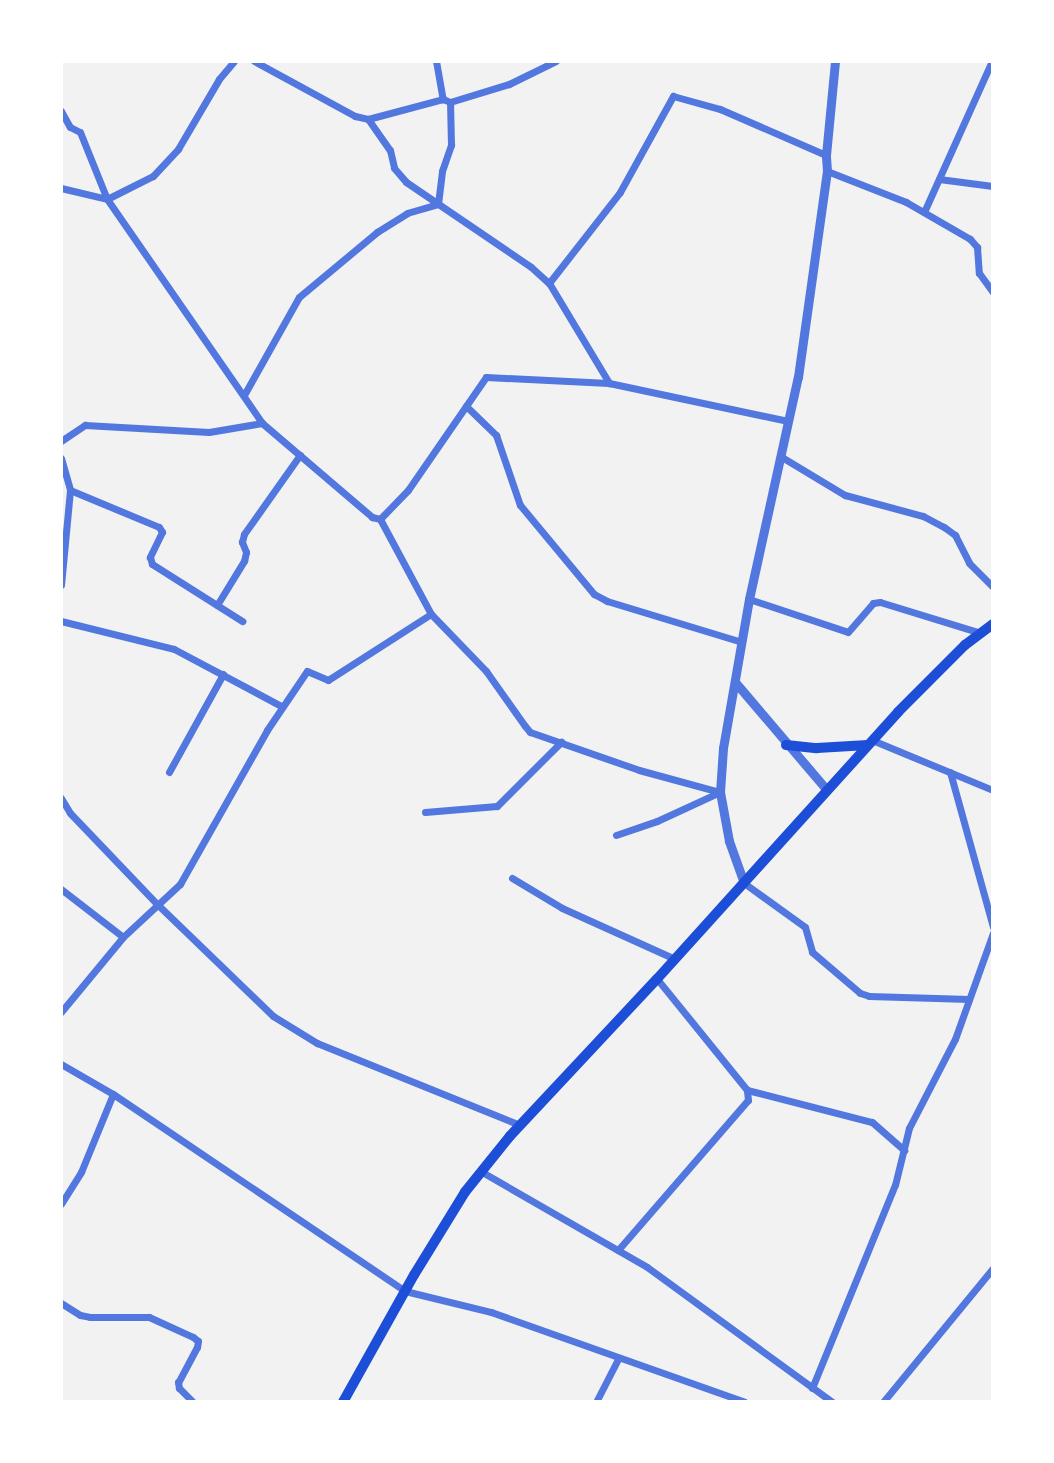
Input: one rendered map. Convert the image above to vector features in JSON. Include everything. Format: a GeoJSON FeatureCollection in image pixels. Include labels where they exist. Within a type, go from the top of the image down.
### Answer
{"type":"FeatureCollection","features":[{"type":"Feature","properties":{"kind":"main road"},"geometry":{"type":"LineString","coordinates":[[343,1402],[405,1291],[482,1172],[520,1125],[657,979],[870,742],[993,624]]}},
{"type":"Feature","properties":{"kind":"main road"},"geometry":{"type":"LineString","coordinates":[[786,745],[817,748],[870,742]]}},
{"type":"Feature","properties":{"kind":"street"},"geometry":{"type":"LineString","coordinates":[[61,188],[107,199],[153,176],[178,149],[219,79],[234,61]]}},
{"type":"Feature","properties":{"kind":"street"},"geometry":{"type":"LineString","coordinates":[[252,61],[355,116],[368,119],[509,84],[556,61]]}},
{"type":"Feature","properties":{"kind":"street"},"geometry":{"type":"LineString","coordinates":[[436,61],[446,101],[451,145],[442,171],[438,204]]}},
{"type":"Feature","properties":{"kind":"street"},"geometry":{"type":"LineString","coordinates":[[835,61],[826,155],[827,171],[798,377],[749,599],[723,748],[720,792],[729,841],[744,883],[805,927],[812,952],[860,993],[869,996],[969,999]]}},
{"type":"Feature","properties":{"kind":"street"},"geometry":{"type":"LineString","coordinates":[[924,212],[992,61]]}},
{"type":"Feature","properties":{"kind":"street"},"geometry":{"type":"LineString","coordinates":[[549,283],[620,192],[673,96],[720,109],[826,155]]}},
{"type":"Feature","properties":{"kind":"street"},"geometry":{"type":"LineString","coordinates":[[61,111],[70,127],[80,132],[107,199],[262,423],[372,517],[380,519],[431,614],[486,671],[530,732],[639,770],[720,792]]}},
{"type":"Feature","properties":{"kind":"street"},"geometry":{"type":"LineString","coordinates":[[368,119],[390,150],[394,168],[406,182],[531,267],[549,283],[609,383]]}},
{"type":"Feature","properties":{"kind":"street"},"geometry":{"type":"LineString","coordinates":[[827,171],[845,180],[861,183],[924,212],[974,243],[979,273],[993,292]]}},
{"type":"Feature","properties":{"kind":"street"},"geometry":{"type":"LineString","coordinates":[[939,179],[993,186]]}},
{"type":"Feature","properties":{"kind":"street"},"geometry":{"type":"LineString","coordinates":[[244,395],[299,297],[377,232],[407,214],[438,204]]}},
{"type":"Feature","properties":{"kind":"street"},"geometry":{"type":"LineString","coordinates":[[380,519],[408,490],[486,377],[609,383],[788,421]]}},
{"type":"Feature","properties":{"kind":"street"},"geometry":{"type":"LineString","coordinates":[[466,406],[496,436],[520,505],[594,594],[607,601],[742,642]]}},
{"type":"Feature","properties":{"kind":"street"},"geometry":{"type":"LineString","coordinates":[[61,441],[85,425],[209,432],[262,423]]}},
{"type":"Feature","properties":{"kind":"street"},"geometry":{"type":"LineString","coordinates":[[217,605],[244,561],[244,534],[300,455]]}},
{"type":"Feature","properties":{"kind":"street"},"geometry":{"type":"LineString","coordinates":[[780,456],[845,495],[923,516],[944,527],[955,536],[969,563],[993,587]]}},
{"type":"Feature","properties":{"kind":"street"},"geometry":{"type":"LineString","coordinates":[[61,458],[69,490],[61,585]]}},
{"type":"Feature","properties":{"kind":"street"},"geometry":{"type":"LineString","coordinates":[[69,490],[159,527],[162,532],[149,560],[242,621]]}},
{"type":"Feature","properties":{"kind":"street"},"geometry":{"type":"LineString","coordinates":[[749,599],[848,632],[873,603],[880,602],[981,633]]}},
{"type":"Feature","properties":{"kind":"street"},"geometry":{"type":"LineString","coordinates":[[61,1012],[123,937],[180,884],[281,706],[307,671],[328,680],[431,614]]}},
{"type":"Feature","properties":{"kind":"street"},"geometry":{"type":"LineString","coordinates":[[61,621],[174,649],[281,706]]}},
{"type":"Feature","properties":{"kind":"street"},"geometry":{"type":"LineString","coordinates":[[169,772],[223,674]]}},
{"type":"Feature","properties":{"kind":"street"},"geometry":{"type":"LineString","coordinates":[[734,682],[827,790]]}},
{"type":"Feature","properties":{"kind":"street"},"geometry":{"type":"LineString","coordinates":[[425,812],[497,806],[561,742]]}},
{"type":"Feature","properties":{"kind":"street"},"geometry":{"type":"LineString","coordinates":[[870,742],[993,790]]}},
{"type":"Feature","properties":{"kind":"street"},"geometry":{"type":"LineString","coordinates":[[950,772],[993,927]]}},
{"type":"Feature","properties":{"kind":"street"},"geometry":{"type":"LineString","coordinates":[[616,835],[657,821],[720,792]]}},
{"type":"Feature","properties":{"kind":"street"},"geometry":{"type":"LineString","coordinates":[[61,798],[70,813]]}},
{"type":"Feature","properties":{"kind":"street"},"geometry":{"type":"LineString","coordinates":[[61,807],[256,1001],[288,1026],[317,1043],[520,1125]]}},
{"type":"Feature","properties":{"kind":"street"},"geometry":{"type":"LineString","coordinates":[[512,878],[562,908],[675,959]]}},
{"type":"Feature","properties":{"kind":"street"},"geometry":{"type":"LineString","coordinates":[[61,888],[123,937]]}},
{"type":"Feature","properties":{"kind":"street"},"geometry":{"type":"LineString","coordinates":[[813,1388],[895,1185],[909,1128],[955,1039],[993,933]]}},
{"type":"Feature","properties":{"kind":"street"},"geometry":{"type":"LineString","coordinates":[[657,979],[747,1090],[872,1122],[904,1150]]}},
{"type":"Feature","properties":{"kind":"street"},"geometry":{"type":"LineString","coordinates":[[61,1065],[113,1094],[405,1291],[491,1312],[744,1402]]}},
{"type":"Feature","properties":{"kind":"street"},"geometry":{"type":"LineString","coordinates":[[618,1250],[746,1105],[747,1090]]}},
{"type":"Feature","properties":{"kind":"street"},"geometry":{"type":"LineString","coordinates":[[61,1204],[81,1172],[113,1094]]}},
{"type":"Feature","properties":{"kind":"street"},"geometry":{"type":"LineString","coordinates":[[482,1172],[647,1267],[832,1402]]}},
{"type":"Feature","properties":{"kind":"street"},"geometry":{"type":"LineString","coordinates":[[883,1402],[993,1268]]}},
{"type":"Feature","properties":{"kind":"street"},"geometry":{"type":"LineString","coordinates":[[61,1303],[80,1315],[90,1317],[149,1317],[193,1337],[198,1341],[197,1347],[178,1382],[179,1388],[192,1402]]}},
{"type":"Feature","properties":{"kind":"street"},"geometry":{"type":"LineString","coordinates":[[596,1402],[618,1359]]}}]}
